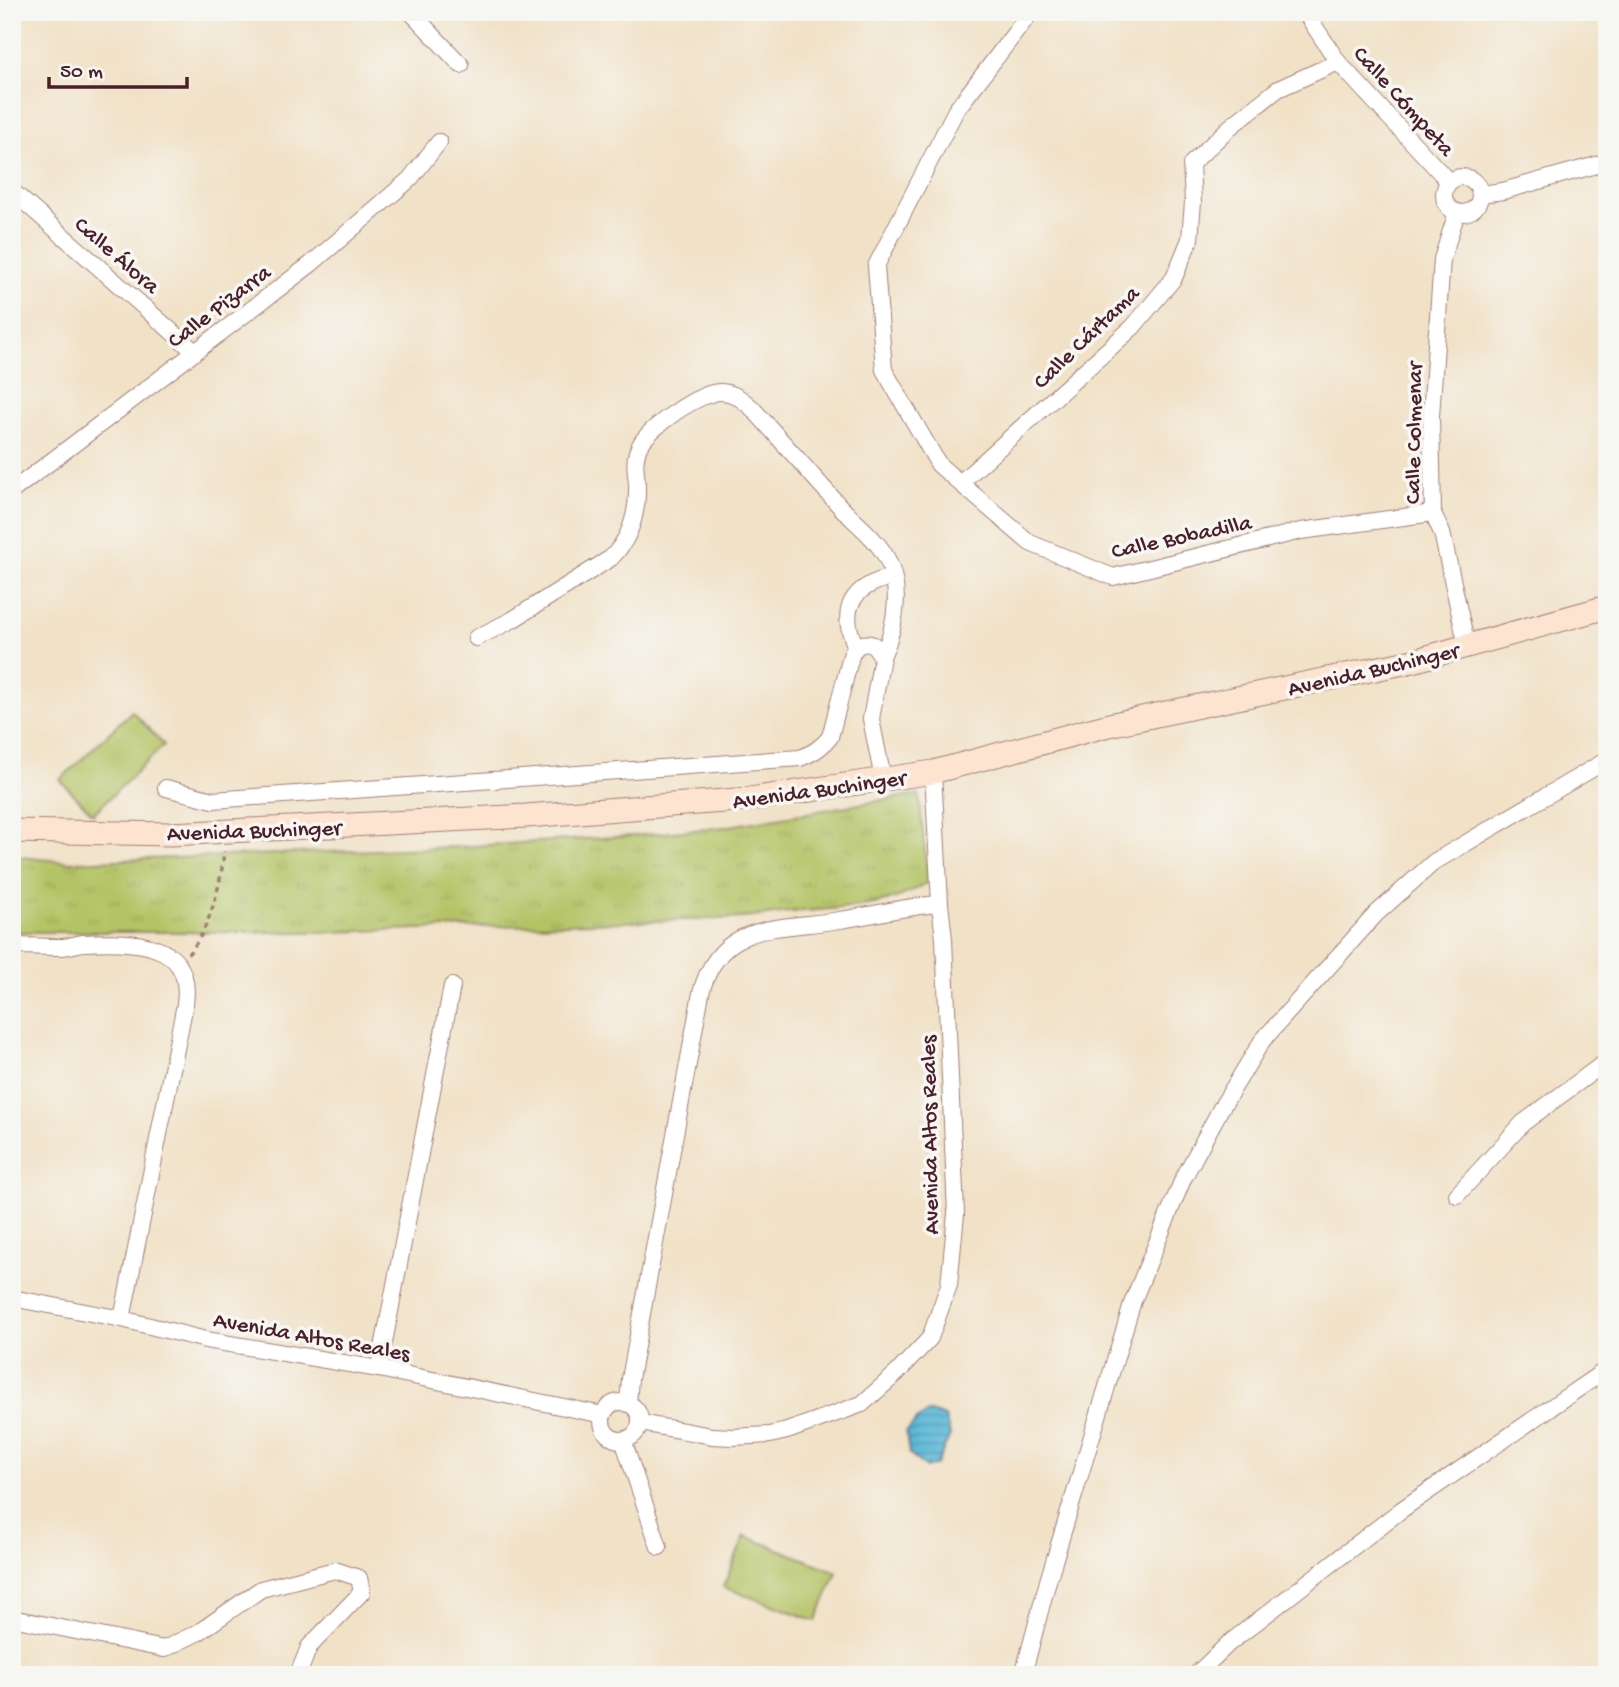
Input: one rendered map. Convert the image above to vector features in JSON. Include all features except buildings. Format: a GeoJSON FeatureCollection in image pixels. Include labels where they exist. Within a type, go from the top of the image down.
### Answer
{"type":"FeatureCollection","features":[{"type":"Feature","properties":{"kind":"street"},"geometry":{"type":"LineString","coordinates":[[411,12],[461,65]]}},
{"type":"Feature","properties":{"kind":"street","name":"Calle Bobadilla"},"geometry":{"type":"LineString","coordinates":[[1031,12],[956,110],[876,266],[884,370],[939,465],[1030,543],[1113,577],[1301,531],[1433,513]]}},
{"type":"Feature","properties":{"kind":"street","name":"Calle Cómpeta"},"geometry":{"type":"LineString","coordinates":[[1305,12],[1338,62],[1449,182]]}},
{"type":"Feature","properties":{"kind":"street","name":"Calle Cártama"},"geometry":{"type":"LineString","coordinates":[[960,484],[1133,327],[1174,278],[1190,239],[1193,202],[1191,164],[1230,127],[1278,89],[1338,62]]}},
{"type":"Feature","properties":{"kind":"street","name":"Calle Pizarra"},"geometry":{"type":"LineString","coordinates":[[12,491],[311,264],[410,179],[439,142]]}},
{"type":"Feature","properties":{"kind":"street"},"geometry":{"type":"LineString","coordinates":[[1481,194],[1503,191],[1607,162]]}},
{"type":"Feature","properties":{"kind":"street"},"geometry":{"type":"LineString","coordinates":[[1459,176],[1471,178],[1480,187],[1481,194],[1474,210],[1463,213],[1447,206],[1445,201],[1445,189],[1449,182],[1459,176]]}},
{"type":"Feature","properties":{"kind":"street","name":"Calle Álora"},"geometry":{"type":"LineString","coordinates":[[12,191],[195,352]]}},
{"type":"Feature","properties":{"kind":"street","name":"Calle Colmenar"},"geometry":{"type":"LineString","coordinates":[[1457,212],[1442,259],[1431,415],[1433,513],[1442,533],[1466,642],[1475,644]]}},
{"type":"Feature","properties":{"kind":"street"},"geometry":{"type":"LineString","coordinates":[[476,638],[512,620],[611,558],[622,547],[637,506],[634,460],[639,445],[661,423],[708,394],[723,391],[740,398],[753,409],[844,512],[881,548],[887,558],[897,607],[892,631],[882,657],[871,719],[883,779]]}},
{"type":"Feature","properties":{"kind":"street"},"geometry":{"type":"LineString","coordinates":[[856,648],[847,623],[858,592],[873,581],[892,577]]}},
{"type":"Feature","properties":{"kind":"street","name":"Avenida Buchinger"},"geometry":{"type":"LineString","coordinates":[[12,831],[171,834],[526,816],[750,799],[933,772],[1109,725],[1413,661],[1607,607]]}},
{"type":"Feature","properties":{"kind":"street"},"geometry":{"type":"LineString","coordinates":[[166,788],[213,800],[800,758],[822,747],[830,737],[850,656],[856,648],[864,643],[874,645],[882,657]]}},
{"type":"Feature","properties":{"kind":"street"},"geometry":{"type":"LineString","coordinates":[[1023,1675],[1048,1581],[1133,1301],[1182,1179],[1262,1041],[1376,914],[1434,862],[1607,760]]}},
{"type":"Feature","properties":{"kind":"street","name":"Avenida Altos Reales"},"geometry":{"type":"LineString","coordinates":[[640,1423],[712,1436],[770,1435],[787,1431],[862,1404],[897,1373],[930,1338],[949,1285],[956,1214],[944,939],[933,772]]}},
{"type":"Feature","properties":{"kind":"street"},"geometry":{"type":"LineString","coordinates":[[628,1404],[630,1379],[705,976],[715,960],[731,945],[750,933],[769,927],[836,921],[911,905],[940,904]]}},
{"type":"Feature","properties":{"kind":"street"},"geometry":{"type":"LineString","coordinates":[[12,946],[65,947],[80,943],[141,943],[166,952],[178,963],[188,987],[122,1319]]}},
{"type":"Feature","properties":{"kind":"street"},"geometry":{"type":"LineString","coordinates":[[379,1369],[452,986]]}},
{"type":"Feature","properties":{"kind":"street"},"geometry":{"type":"LineString","coordinates":[[1457,1195],[1523,1123],[1607,1061]]}},
{"type":"Feature","properties":{"kind":"street","name":"Avenida Altos Reales"},"geometry":{"type":"LineString","coordinates":[[12,1298],[122,1319],[206,1340],[379,1369],[603,1415]]}},
{"type":"Feature","properties":{"kind":"street"},"geometry":{"type":"LineString","coordinates":[[1196,1675],[1228,1644],[1401,1510],[1607,1369]]}},
{"type":"Feature","properties":{"kind":"street"},"geometry":{"type":"LineString","coordinates":[[616,1403],[628,1404],[638,1412],[640,1423],[634,1434],[623,1440],[611,1437],[603,1422],[603,1415],[616,1403]]}},
{"type":"Feature","properties":{"kind":"street"},"geometry":{"type":"LineString","coordinates":[[623,1440],[659,1547]]}},
{"type":"Feature","properties":{"kind":"street"},"geometry":{"type":"LineString","coordinates":[[12,1618],[164,1649],[199,1632],[261,1589],[335,1570],[359,1578],[362,1592],[309,1647],[298,1675]]}},
{"type":"Feature","properties":{"kind":"path"},"geometry":{"type":"LineString","coordinates":[[178,963],[203,934],[223,865],[226,831]]}},
{"type":"Feature","properties":{"kind":"green space"},"geometry":{"type":"Polygon","coordinates":[[[132,711],[164,745],[93,814],[60,780],[132,711]]]}},
{"type":"Feature","properties":{"kind":"green space"},"geometry":{"type":"Polygon","coordinates":[[[919,794],[928,882],[913,891],[867,905],[742,918],[328,932],[12,932],[12,856],[69,862],[455,847],[632,836],[724,827],[919,794]]]}},
{"type":"Feature","properties":{"kind":"green space"},"geometry":{"type":"Polygon","coordinates":[[[745,1536],[837,1572],[816,1621],[723,1587],[745,1536]]]}},
{"type":"Feature","properties":{"kind":"water"},"geometry":{"type":"Polygon","coordinates":[[[930,1412],[945,1417],[950,1435],[937,1464],[926,1468],[909,1453],[906,1432],[919,1418],[930,1412]]]}}]}
